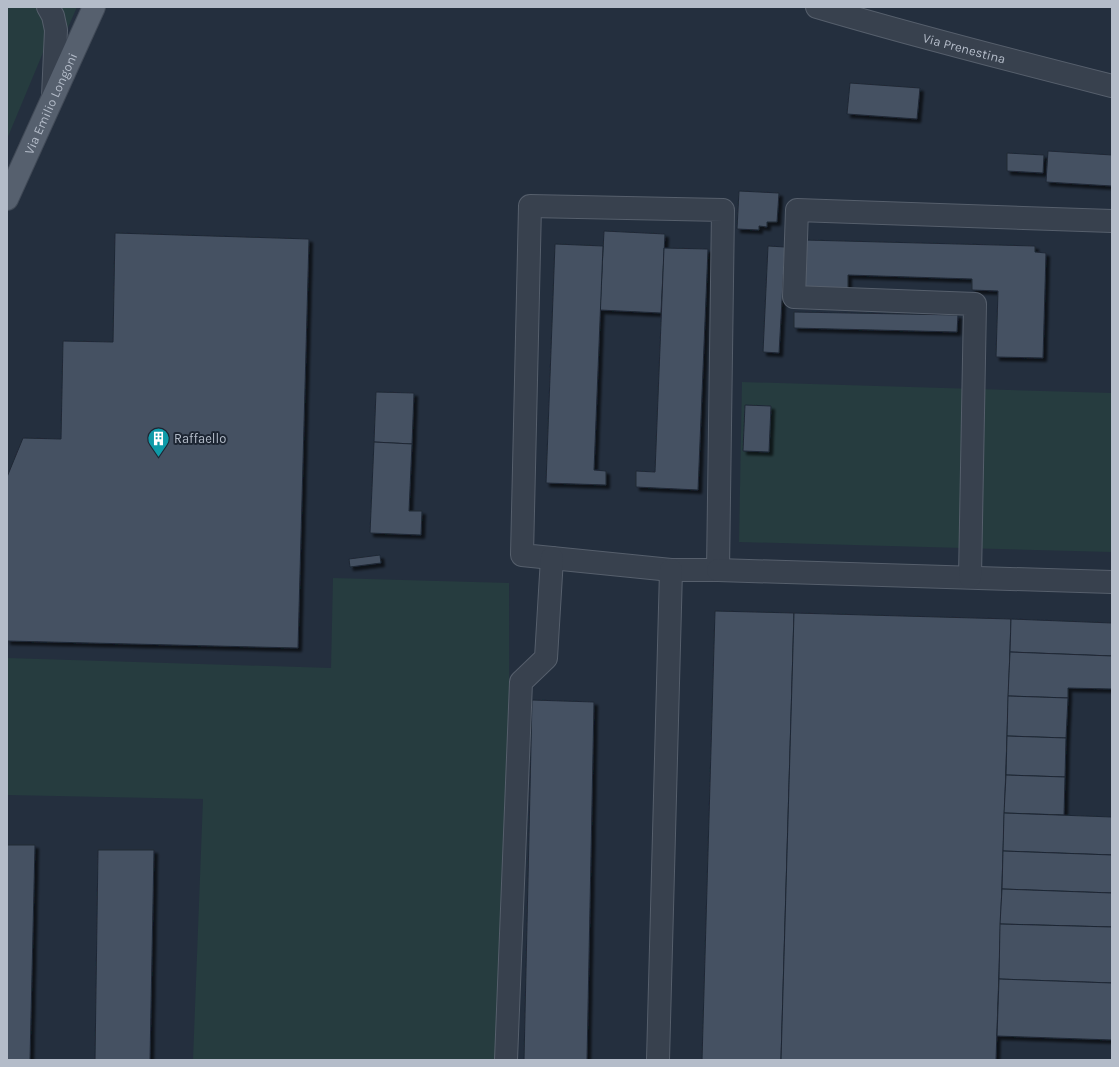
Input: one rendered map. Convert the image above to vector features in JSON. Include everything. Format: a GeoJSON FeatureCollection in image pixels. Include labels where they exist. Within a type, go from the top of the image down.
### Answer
{"type":"FeatureCollection","features":[{"type":"Feature","properties":{"kind":"main road","name":"Via Emilio Longoni"},"geometry":{"type":"LineString","coordinates":[[7,199],[94,7]]}},
{"type":"Feature","properties":{"kind":"street"},"geometry":{"type":"LineString","coordinates":[[48,7],[53,16],[56,30],[53,98]]}},
{"type":"Feature","properties":{"kind":"street","name":"Via Prenestina"},"geometry":{"type":"LineString","coordinates":[[817,7],[874,24],[1112,86]]}},
{"type":"Feature","properties":{"kind":"street"},"geometry":{"type":"LineString","coordinates":[[718,570],[724,210],[530,206],[522,555],[671,570],[718,570],[1112,582]]}},
{"type":"Feature","properties":{"kind":"street"},"geometry":{"type":"LineString","coordinates":[[970,577],[975,304],[794,297],[796,210],[1112,221]]}},
{"type":"Feature","properties":{"kind":"street"},"geometry":{"type":"LineString","coordinates":[[506,1060],[521,682],[546,658],[552,558]]}},
{"type":"Feature","properties":{"kind":"street"},"geometry":{"type":"LineString","coordinates":[[658,1060],[671,570]]}},
{"type":"Feature","properties":{"kind":"green space"},"geometry":{"type":"Polygon","coordinates":[[[7,7],[36,7],[44,19],[47,43],[7,139],[7,7]]]}},
{"type":"Feature","properties":{"kind":"green space"},"geometry":{"type":"Polygon","coordinates":[[[59,7],[77,7],[66,32],[59,7]]]}},
{"type":"Feature","properties":{"kind":"green space"},"geometry":{"type":"Polygon","coordinates":[[[742,382],[1112,393],[1112,552],[739,542],[742,382]]]}},
{"type":"Feature","properties":{"kind":"green space"},"geometry":{"type":"Polygon","coordinates":[[[333,578],[509,583],[510,1060],[193,1060],[203,799],[7,795],[7,658],[331,668],[333,578]]]}},
{"type":"Feature","properties":{"kind":"building"},"geometry":{"type":"Polygon","coordinates":[[[850,83],[920,88],[917,119],[847,114],[850,83]]]}},
{"type":"Feature","properties":{"kind":"building"},"geometry":{"type":"Polygon","coordinates":[[[1048,151],[1112,155],[1112,186],[1046,182],[1048,151]]]}},
{"type":"Feature","properties":{"kind":"building"},"geometry":{"type":"Polygon","coordinates":[[[1007,153],[1044,155],[1043,173],[1007,171],[1007,153]]]}},
{"type":"Feature","properties":{"kind":"building"},"geometry":{"type":"Polygon","coordinates":[[[739,191],[779,193],[777,222],[767,222],[767,227],[759,226],[759,230],[737,229],[739,191]]]}},
{"type":"Feature","properties":{"kind":"building"},"geometry":{"type":"Polygon","coordinates":[[[604,231],[665,234],[661,313],[600,310],[604,231]]]}},
{"type":"Feature","properties":{"kind":"building","name":"Raffaello"},"geometry":{"type":"Polygon","coordinates":[[[115,233],[309,239],[298,648],[7,641],[7,477],[23,438],[61,439],[63,341],[113,342],[115,233]]]}},
{"type":"Feature","properties":{"kind":"building"},"geometry":{"type":"Polygon","coordinates":[[[805,240],[1035,246],[1035,252],[1046,253],[1043,358],[996,357],[998,291],[972,290],[972,279],[848,275],[848,291],[804,289],[805,240]]]}},
{"type":"Feature","properties":{"kind":"building"},"geometry":{"type":"Polygon","coordinates":[[[555,244],[603,246],[594,470],[606,471],[606,485],[546,483],[555,244]]]}},
{"type":"Feature","properties":{"kind":"building"},"geometry":{"type":"Polygon","coordinates":[[[768,246],[785,247],[779,353],[763,352],[768,246]]]}},
{"type":"Feature","properties":{"kind":"building"},"geometry":{"type":"Polygon","coordinates":[[[664,248],[708,249],[698,490],[636,487],[636,471],[655,472],[664,248]]]}},
{"type":"Feature","properties":{"kind":"building"},"geometry":{"type":"Polygon","coordinates":[[[794,312],[958,315],[957,332],[794,328],[794,312]]]}},
{"type":"Feature","properties":{"kind":"building"},"geometry":{"type":"Polygon","coordinates":[[[376,392],[414,393],[412,444],[374,442],[376,392]]]}},
{"type":"Feature","properties":{"kind":"building"},"geometry":{"type":"Polygon","coordinates":[[[745,405],[771,406],[769,452],[743,451],[745,405]]]}},
{"type":"Feature","properties":{"kind":"building"},"geometry":{"type":"Polygon","coordinates":[[[374,442],[412,444],[409,511],[422,511],[421,535],[370,533],[374,442]]]}},
{"type":"Feature","properties":{"kind":"building"},"geometry":{"type":"Polygon","coordinates":[[[380,555],[381,563],[350,567],[349,559],[380,555]]]}},
{"type":"Feature","properties":{"kind":"building"},"geometry":{"type":"Polygon","coordinates":[[[715,611],[794,613],[781,1060],[702,1060],[715,611]]]}},
{"type":"Feature","properties":{"kind":"building"},"geometry":{"type":"Polygon","coordinates":[[[794,613],[1011,619],[996,1060],[781,1060],[794,613]]]}},
{"type":"Feature","properties":{"kind":"building"},"geometry":{"type":"Polygon","coordinates":[[[1011,619],[1112,623],[1112,656],[1010,652],[1011,619]]]}},
{"type":"Feature","properties":{"kind":"building"},"geometry":{"type":"Polygon","coordinates":[[[1010,652],[1112,656],[1112,689],[1068,688],[1068,698],[1008,696],[1010,652]]]}},
{"type":"Feature","properties":{"kind":"building"},"geometry":{"type":"Polygon","coordinates":[[[1008,696],[1068,698],[1066,738],[1007,736],[1008,696]]]}},
{"type":"Feature","properties":{"kind":"building"},"geometry":{"type":"Polygon","coordinates":[[[532,700],[594,702],[587,1060],[524,1060],[532,700]]]}},
{"type":"Feature","properties":{"kind":"building"},"geometry":{"type":"Polygon","coordinates":[[[1007,736],[1066,738],[1065,777],[1006,775],[1007,736]]]}},
{"type":"Feature","properties":{"kind":"building"},"geometry":{"type":"Polygon","coordinates":[[[1006,775],[1065,777],[1064,815],[1004,813],[1006,775]]]}},
{"type":"Feature","properties":{"kind":"building"},"geometry":{"type":"Polygon","coordinates":[[[1004,813],[1112,817],[1112,855],[1003,851],[1004,813]]]}},
{"type":"Feature","properties":{"kind":"building"},"geometry":{"type":"Polygon","coordinates":[[[7,845],[35,845],[30,1060],[7,1060],[7,845]]]}},
{"type":"Feature","properties":{"kind":"building"},"geometry":{"type":"Polygon","coordinates":[[[98,850],[154,850],[150,1060],[95,1060],[98,850]]]}},
{"type":"Feature","properties":{"kind":"building"},"geometry":{"type":"Polygon","coordinates":[[[1003,851],[1112,855],[1112,893],[1002,889],[1003,851]]]}},
{"type":"Feature","properties":{"kind":"building"},"geometry":{"type":"Polygon","coordinates":[[[1002,889],[1112,893],[1112,927],[1000,924],[1002,889]]]}},
{"type":"Feature","properties":{"kind":"building"},"geometry":{"type":"Polygon","coordinates":[[[1000,924],[1112,927],[1112,983],[999,979],[1000,924]]]}},
{"type":"Feature","properties":{"kind":"building"},"geometry":{"type":"Polygon","coordinates":[[[999,979],[1112,983],[1112,1040],[997,1036],[999,979]]]}},
{"type":"Feature","properties":{"kind":"place","name":"Raffaello"},"geometry":{"type":"Point","coordinates":[159,458]}}]}
